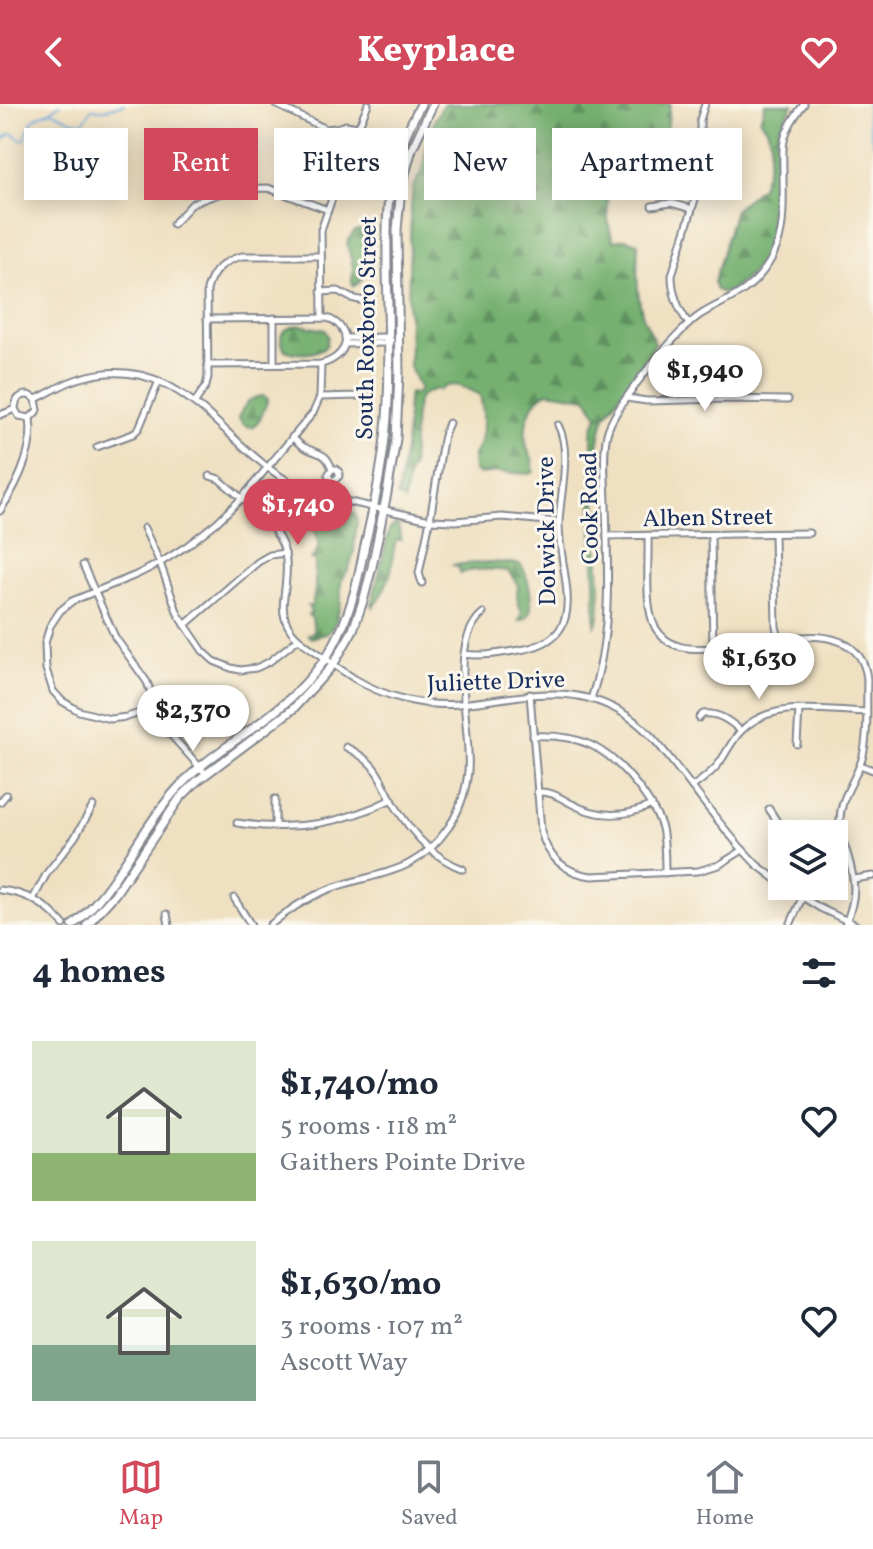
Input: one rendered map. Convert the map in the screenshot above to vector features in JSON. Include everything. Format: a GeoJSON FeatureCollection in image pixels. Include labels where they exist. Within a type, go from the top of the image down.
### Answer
{"type":"FeatureCollection","features":[{"type":"Feature","properties":{"kind":"street"},"geometry":{"type":"LineString","coordinates":[[275,104],[326,129],[346,125],[358,127]]}},
{"type":"Feature","properties":{"kind":"street"},"geometry":{"type":"LineString","coordinates":[[322,317],[321,230],[368,104]]}},
{"type":"Feature","properties":{"kind":"street","name":"South Roxboro Street"},"geometry":{"type":"LineString","coordinates":[[73,925],[109,886],[166,802],[200,767],[287,702],[311,677],[326,659],[347,617],[373,508],[386,427],[388,205],[395,166],[421,104]]}},
{"type":"Feature","properties":{"kind":"street","name":"South Roxboro Street"},"geometry":{"type":"LineString","coordinates":[[87,925],[115,894],[180,798],[206,774],[293,709],[333,665],[347,643],[359,614],[384,510],[398,417],[397,230],[401,188],[412,149],[433,104]]}},
{"type":"Feature","properties":{"kind":"street"},"geometry":{"type":"LineString","coordinates":[[689,324],[676,303],[672,275],[700,183],[700,120],[705,104]]}},
{"type":"Feature","properties":{"kind":"street","name":"Cook Road"},"geometry":{"type":"LineString","coordinates":[[591,699],[600,671],[606,629],[605,461],[612,418],[647,371],[689,324],[747,289],[775,254],[782,224],[783,145],[791,123],[804,104]]}},
{"type":"Feature","properties":{"kind":"street"},"geometry":{"type":"LineString","coordinates":[[173,224],[193,203],[233,189],[268,188],[328,210]]}},
{"type":"Feature","properties":{"kind":"street"},"geometry":{"type":"LineString","coordinates":[[652,206],[671,203],[692,209]]}},
{"type":"Feature","properties":{"kind":"street"},"geometry":{"type":"LineString","coordinates":[[195,402],[206,386],[209,285],[216,271],[228,261],[242,256],[321,256]]}},
{"type":"Feature","properties":{"kind":"street"},"geometry":{"type":"LineString","coordinates":[[321,292],[338,291],[364,301]]}},
{"type":"Feature","properties":{"kind":"street"},"geometry":{"type":"LineString","coordinates":[[207,319],[322,317],[336,322],[343,330],[345,341],[338,357],[321,364],[208,365]]}},
{"type":"Feature","properties":{"kind":"street"},"geometry":{"type":"LineString","coordinates":[[274,318],[274,364]]}},
{"type":"Feature","properties":{"kind":"street"},"geometry":{"type":"LineString","coordinates":[[345,341],[384,343],[399,340]]}},
{"type":"Feature","properties":{"kind":"street"},"geometry":{"type":"LineString","coordinates":[[156,708],[119,719],[105,718],[62,701],[53,691],[46,669],[45,651],[50,626],[72,601],[136,575],[188,545],[241,499],[313,413],[320,397],[321,364]]}},
{"type":"Feature","properties":{"kind":"street"},"geometry":{"type":"LineString","coordinates":[[36,399],[71,381],[93,375],[131,374],[177,389],[267,467],[314,494],[430,520],[502,517],[559,522]]}},
{"type":"Feature","properties":{"kind":"street"},"geometry":{"type":"LineString","coordinates":[[97,447],[133,434],[139,428],[159,381]]}},
{"type":"Feature","properties":{"kind":"street"},"geometry":{"type":"LineString","coordinates":[[320,397],[359,396],[368,390]]}},
{"type":"Feature","properties":{"kind":"street"},"geometry":{"type":"LineString","coordinates":[[30,395],[36,399],[38,410],[30,418],[22,418],[15,409],[16,401],[30,395]]}},
{"type":"Feature","properties":{"kind":"street"},"geometry":{"type":"LineString","coordinates":[[626,398],[647,401],[788,400]]}},
{"type":"Feature","properties":{"kind":"street"},"geometry":{"type":"LineString","coordinates":[[0,415],[15,409]]}},
{"type":"Feature","properties":{"kind":"street"},"geometry":{"type":"LineString","coordinates":[[0,511],[28,453],[30,418]]}},
{"type":"Feature","properties":{"kind":"street"},"geometry":{"type":"LineString","coordinates":[[422,583],[419,573],[443,440],[449,423]]}},
{"type":"Feature","properties":{"kind":"street","name":"Dolwick Drive"},"geometry":{"type":"LineString","coordinates":[[464,654],[486,655],[536,647],[552,639],[567,616],[559,522],[564,478],[563,441],[558,425]]}},
{"type":"Feature","properties":{"kind":"street"},"geometry":{"type":"LineString","coordinates":[[292,437],[323,455],[332,469]]}},
{"type":"Feature","properties":{"kind":"street"},"geometry":{"type":"LineString","coordinates":[[144,528],[178,614],[209,657],[221,665],[240,670],[263,665],[298,639],[288,626],[283,610],[287,568],[285,553],[272,527],[217,477],[210,476]]}},
{"type":"Feature","properties":{"kind":"street","name":"Alben Street"},"geometry":{"type":"LineString","coordinates":[[607,536],[809,533]]}},
{"type":"Feature","properties":{"kind":"street"},"geometry":{"type":"LineString","coordinates":[[774,534],[776,627],[780,641]]}},
{"type":"Feature","properties":{"kind":"street"},"geometry":{"type":"LineString","coordinates":[[711,535],[713,648]]}},
{"type":"Feature","properties":{"kind":"street"},"geometry":{"type":"LineString","coordinates":[[648,536],[649,609],[657,630],[666,641],[679,647],[713,648],[757,647],[792,637],[825,638],[847,644],[861,657],[866,668],[864,748],[841,808],[840,820]]}},
{"type":"Feature","properties":{"kind":"street"},"geometry":{"type":"LineString","coordinates":[[185,625],[258,562],[270,555],[285,553]]}},
{"type":"Feature","properties":{"kind":"street"},"geometry":{"type":"LineString","coordinates":[[83,565],[120,645],[147,682],[165,729],[206,774]]}},
{"type":"Feature","properties":{"kind":"street"},"geometry":{"type":"LineString","coordinates":[[270,925],[314,896],[341,885],[397,870],[418,858],[453,820],[466,784],[468,759],[464,654],[471,630],[483,613]]}},
{"type":"Feature","properties":{"kind":"street","name":"Juliette Drive"},"geometry":{"type":"LineString","coordinates":[[298,639],[364,684],[403,699],[428,704],[464,704],[558,693],[591,699],[617,710],[639,724],[659,744],[743,850],[768,873]]}},
{"type":"Feature","properties":{"kind":"street"},"geometry":{"type":"LineString","coordinates":[[530,694],[541,831],[546,847],[555,860],[568,870],[592,876],[710,869],[743,850]]}},
{"type":"Feature","properties":{"kind":"street"},"geometry":{"type":"LineString","coordinates":[[692,787],[718,765],[741,731],[768,713],[786,709],[866,712]]}},
{"type":"Feature","properties":{"kind":"street"},"geometry":{"type":"LineString","coordinates":[[797,744],[799,710]]}},
{"type":"Feature","properties":{"kind":"street"},"geometry":{"type":"LineString","coordinates":[[699,718],[711,713],[741,731]]}},
{"type":"Feature","properties":{"kind":"street"},"geometry":{"type":"LineString","coordinates":[[533,736],[565,737],[596,747],[624,768],[652,805],[662,829],[665,873]]}},
{"type":"Feature","properties":{"kind":"street"},"geometry":{"type":"LineString","coordinates":[[346,747],[374,766],[411,828],[438,857],[463,869]]}},
{"type":"Feature","properties":{"kind":"street"},"geometry":{"type":"LineString","coordinates":[[860,765],[873,770]]}},
{"type":"Feature","properties":{"kind":"street"},"geometry":{"type":"LineString","coordinates":[[537,792],[551,792],[577,807],[606,815],[625,814],[652,805]]}},
{"type":"Feature","properties":{"kind":"street"},"geometry":{"type":"LineString","coordinates":[[0,802],[6,795]]}},
{"type":"Feature","properties":{"kind":"street"},"geometry":{"type":"LineString","coordinates":[[275,799],[275,827]]}},
{"type":"Feature","properties":{"kind":"street"},"geometry":{"type":"LineString","coordinates":[[237,823],[305,826],[361,813],[392,799]]}},
{"type":"Feature","properties":{"kind":"street"},"geometry":{"type":"LineString","coordinates":[[33,899],[93,806]]}},
{"type":"Feature","properties":{"kind":"street"},"geometry":{"type":"LineString","coordinates":[[769,809],[776,820]]}},
{"type":"Feature","properties":{"kind":"street"},"geometry":{"type":"LineString","coordinates":[[846,923],[853,904],[854,879],[848,859]]}},
{"type":"Feature","properties":{"kind":"street"},"geometry":{"type":"LineString","coordinates":[[854,879],[873,876]]}},
{"type":"Feature","properties":{"kind":"street"},"geometry":{"type":"LineString","coordinates":[[0,890],[33,899],[64,925]]}},
{"type":"Feature","properties":{"kind":"street"},"geometry":{"type":"LineString","coordinates":[[234,898],[251,925]]}},
{"type":"Feature","properties":{"kind":"street"},"geometry":{"type":"LineString","coordinates":[[790,925],[801,900]]}},
{"type":"Feature","properties":{"kind":"street","name":"Juliette Drive"},"geometry":{"type":"LineString","coordinates":[[806,900],[846,923],[856,925]]}},
{"type":"Feature","properties":{"kind":"street"},"geometry":{"type":"LineString","coordinates":[[167,914],[169,925]]}},
{"type":"Feature","properties":{"kind":"green space"},"geometry":{"type":"Polygon","coordinates":[[[444,104],[670,104],[667,128],[552,128],[552,200],[608,200],[614,241],[625,239],[638,243],[640,304],[655,343],[605,416],[600,437],[596,484],[600,606],[595,626],[592,436],[598,416],[587,398],[548,392],[534,404],[527,422],[526,441],[534,472],[480,474],[474,471],[473,457],[483,427],[480,395],[455,385],[427,392],[417,404],[412,467],[404,501],[397,497],[406,443],[409,393],[419,391],[409,365],[408,304],[413,188],[424,160],[424,200],[536,200],[536,128],[432,128],[444,104]]]}},
{"type":"Feature","properties":{"kind":"green space"},"geometry":{"type":"Polygon","coordinates":[[[765,104],[793,104],[778,132],[771,237],[764,256],[751,274],[728,292],[722,293],[715,289],[714,282],[735,209],[761,187],[768,166],[771,142],[767,128],[760,120],[765,104]]]}},
{"type":"Feature","properties":{"kind":"green space"},"geometry":{"type":"Polygon","coordinates":[[[358,230],[363,231],[365,237],[366,264],[362,278],[354,286],[347,243],[358,230]]]}},
{"type":"Feature","properties":{"kind":"green space"},"geometry":{"type":"Polygon","coordinates":[[[300,325],[325,330],[328,336],[326,346],[306,353],[285,350],[281,335],[300,325]]]}},
{"type":"Feature","properties":{"kind":"green space"},"geometry":{"type":"Polygon","coordinates":[[[264,396],[268,399],[260,419],[253,427],[244,425],[238,418],[245,405],[254,398],[264,396]]]}},
{"type":"Feature","properties":{"kind":"green space"},"geometry":{"type":"Polygon","coordinates":[[[273,480],[317,504],[355,514],[354,551],[341,582],[341,602],[336,621],[326,634],[311,638],[308,635],[314,631],[308,606],[312,606],[315,590],[315,560],[311,559],[318,548],[316,533],[301,511],[292,510],[289,496],[272,485],[273,480]]]}},
{"type":"Feature","properties":{"kind":"green space"},"geometry":{"type":"Polygon","coordinates":[[[396,523],[401,540],[396,540],[389,576],[373,607],[389,530],[396,523]]]}},
{"type":"Feature","properties":{"kind":"green space"},"geometry":{"type":"Polygon","coordinates":[[[489,562],[520,564],[531,600],[525,619],[519,621],[522,614],[517,598],[518,585],[508,571],[491,569],[460,574],[459,568],[452,565],[489,562]]]}},
{"type":"Feature","properties":{"kind":"waterway"},"geometry":{"type":"LineString","coordinates":[[52,110],[60,104]]}},
{"type":"Feature","properties":{"kind":"waterway"},"geometry":{"type":"LineString","coordinates":[[0,149],[9,134],[25,139],[33,120],[45,113],[52,111],[72,121],[83,122],[92,109],[124,104]]}},
{"type":"Feature","properties":{"kind":"waterway"},"geometry":{"type":"LineString","coordinates":[[866,104],[873,144]]}}]}
